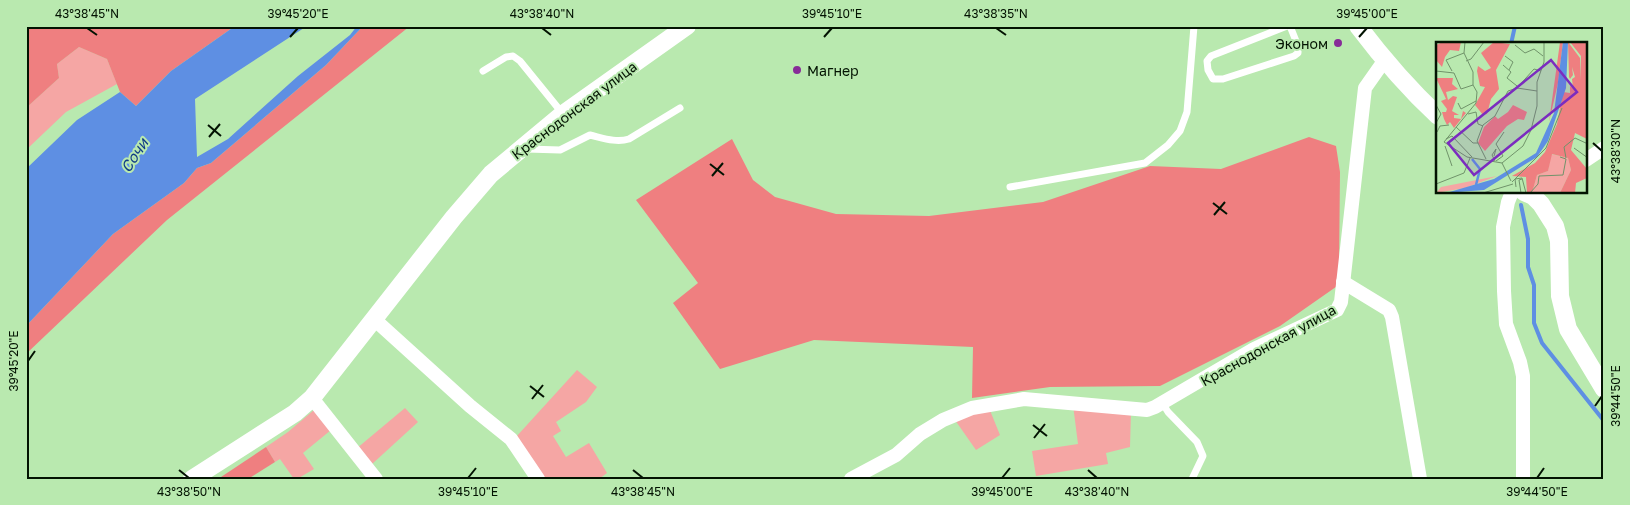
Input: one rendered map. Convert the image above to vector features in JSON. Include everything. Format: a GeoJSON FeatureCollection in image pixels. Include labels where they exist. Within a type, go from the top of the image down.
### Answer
{"type":"FeatureCollection","features":[{"type":"Feature","properties":{"kind":"street","name":"Краснодонская улица"},"geometry":{"type":"LineString","coordinates":[[192,479],[295,413],[312,398],[491,174],[563,114],[687,26]]}},
{"type":"Feature","properties":{"kind":"street"},"geometry":{"type":"LineString","coordinates":[[1358,26],[1384,61],[1414,94],[1436,114]]}},
{"type":"Feature","properties":{"kind":"street","name":"Краснодонская улица"},"geometry":{"type":"LineString","coordinates":[[851,479],[896,454],[920,434],[943,420],[972,408],[1024,399],[1148,410],[1163,404],[1254,349],[1337,310],[1341,302],[1364,88],[1384,61]]}},
{"type":"Feature","properties":{"kind":"street"},"geometry":{"type":"LineString","coordinates":[[1588,159],[1604,148]]}},
{"type":"Feature","properties":{"kind":"street"},"geometry":{"type":"LineString","coordinates":[[1511,194],[1503,227],[1506,324],[1520,362],[1522,376],[1524,479]]}},
{"type":"Feature","properties":{"kind":"street"},"geometry":{"type":"LineString","coordinates":[[1534,196],[1555,226],[1558,241],[1560,296],[1568,329],[1604,389]]}},
{"type":"Feature","properties":{"kind":"street"},"geometry":{"type":"LineString","coordinates":[[1343,282],[1389,310],[1392,317],[1420,479]]}},
{"type":"Feature","properties":{"kind":"street"},"geometry":{"type":"LineString","coordinates":[[374,319],[470,406],[511,439],[538,479]]}},
{"type":"Feature","properties":{"kind":"street"},"geometry":{"type":"LineString","coordinates":[[312,398],[376,479]]}},
{"type":"Feature","properties":{"kind":"lane"},"geometry":{"type":"LineString","coordinates":[[1010,186],[1145,163],[1168,145],[1180,131],[1187,112],[1194,26]]}},
{"type":"Feature","properties":{"kind":"lane"},"geometry":{"type":"LineString","coordinates":[[1289,26],[1298,46],[1298,53],[1294,56],[1223,80],[1213,79],[1208,70],[1207,61],[1210,56],[1289,26]]}},
{"type":"Feature","properties":{"kind":"lane"},"geometry":{"type":"LineString","coordinates":[[483,71],[506,57],[513,56],[520,61],[563,114]]}},
{"type":"Feature","properties":{"kind":"lane"},"geometry":{"type":"LineString","coordinates":[[520,149],[560,150],[590,135],[618,142],[624,141],[680,108]]}},
{"type":"Feature","properties":{"kind":"lane"},"geometry":{"type":"LineString","coordinates":[[1163,404],[1168,412],[1197,442],[1203,456],[1192,479]]}},
{"type":"Feature","properties":{"kind":"shaded area"},"geometry":{"type":"Polygon","coordinates":[[[26,26],[235,26],[171,71],[136,106],[120,92],[107,59],[79,47],[57,64],[59,78],[26,108],[26,26]]]}},
{"type":"Feature","properties":{"kind":"shaded area"},"geometry":{"type":"Polygon","coordinates":[[[363,26],[410,26],[167,220],[26,354],[26,326],[113,234],[184,183],[197,168],[211,163],[326,65],[363,26]]]}},
{"type":"Feature","properties":{"kind":"shaded area"},"geometry":{"type":"Polygon","coordinates":[[[79,47],[107,59],[117,84],[66,112],[26,150],[26,108],[59,78],[57,64],[79,47]]]}},
{"type":"Feature","properties":{"kind":"shaded area"},"geometry":{"type":"Polygon","coordinates":[[[1309,137],[1336,146],[1340,172],[1339,268],[1343,282],[1280,326],[1160,386],[1050,387],[972,398],[973,347],[814,340],[720,369],[673,303],[698,283],[636,200],[732,139],[753,180],[775,197],[836,214],[929,216],[1043,202],[1150,166],[1221,169],[1309,137]]]}},
{"type":"Feature","properties":{"kind":"shaded area"},"geometry":{"type":"Polygon","coordinates":[[[577,370],[597,387],[586,402],[556,422],[561,431],[553,436],[566,457],[589,443],[607,473],[599,479],[541,479],[516,437],[577,370]]]}},
{"type":"Feature","properties":{"kind":"shaded area"},"geometry":{"type":"Polygon","coordinates":[[[1073,405],[1131,411],[1130,447],[1106,453],[1108,464],[1036,476],[1032,451],[1078,444],[1073,405]]]}},
{"type":"Feature","properties":{"kind":"shaded area"},"geometry":{"type":"Polygon","coordinates":[[[405,408],[418,422],[371,465],[356,449],[405,408]]]}},
{"type":"Feature","properties":{"kind":"shaded area"},"geometry":{"type":"Polygon","coordinates":[[[989,408],[1000,435],[976,450],[955,420],[989,408]]]}},
{"type":"Feature","properties":{"kind":"shaded area"},"geometry":{"type":"Polygon","coordinates":[[[314,410],[331,430],[303,453],[314,469],[294,479],[280,459],[275,462],[266,447],[288,432],[314,410]]]}},
{"type":"Feature","properties":{"kind":"shaded area"},"geometry":{"type":"Polygon","coordinates":[[[266,447],[275,462],[248,479],[218,479],[266,447]]]}},
{"type":"Feature","properties":{"kind":"water","name":"Сочи"},"geometry":{"type":"Polygon","coordinates":[[[235,26],[307,26],[195,99],[197,157],[228,139],[298,76],[350,35],[357,26],[363,26],[326,65],[211,163],[197,168],[184,183],[113,234],[26,326],[26,169],[77,120],[120,92],[136,106],[171,71],[235,26]]]}},
{"type":"Feature","properties":{"kind":"waterway"},"geometry":{"type":"LineString","coordinates":[[1511,42],[1515,26]]}},
{"type":"Feature","properties":{"kind":"waterway"},"geometry":{"type":"LineString","coordinates":[[1521,205],[1528,239],[1528,267],[1534,285],[1534,323],[1542,343],[1604,421]]}},
{"type":"Feature","properties":{"kind":"place","name":"Эконом"},"geometry":{"type":"Point","coordinates":[1338,43]}},
{"type":"Feature","properties":{"kind":"place","name":"Магнер"},"geometry":{"type":"Point","coordinates":[797,70]}}]}
